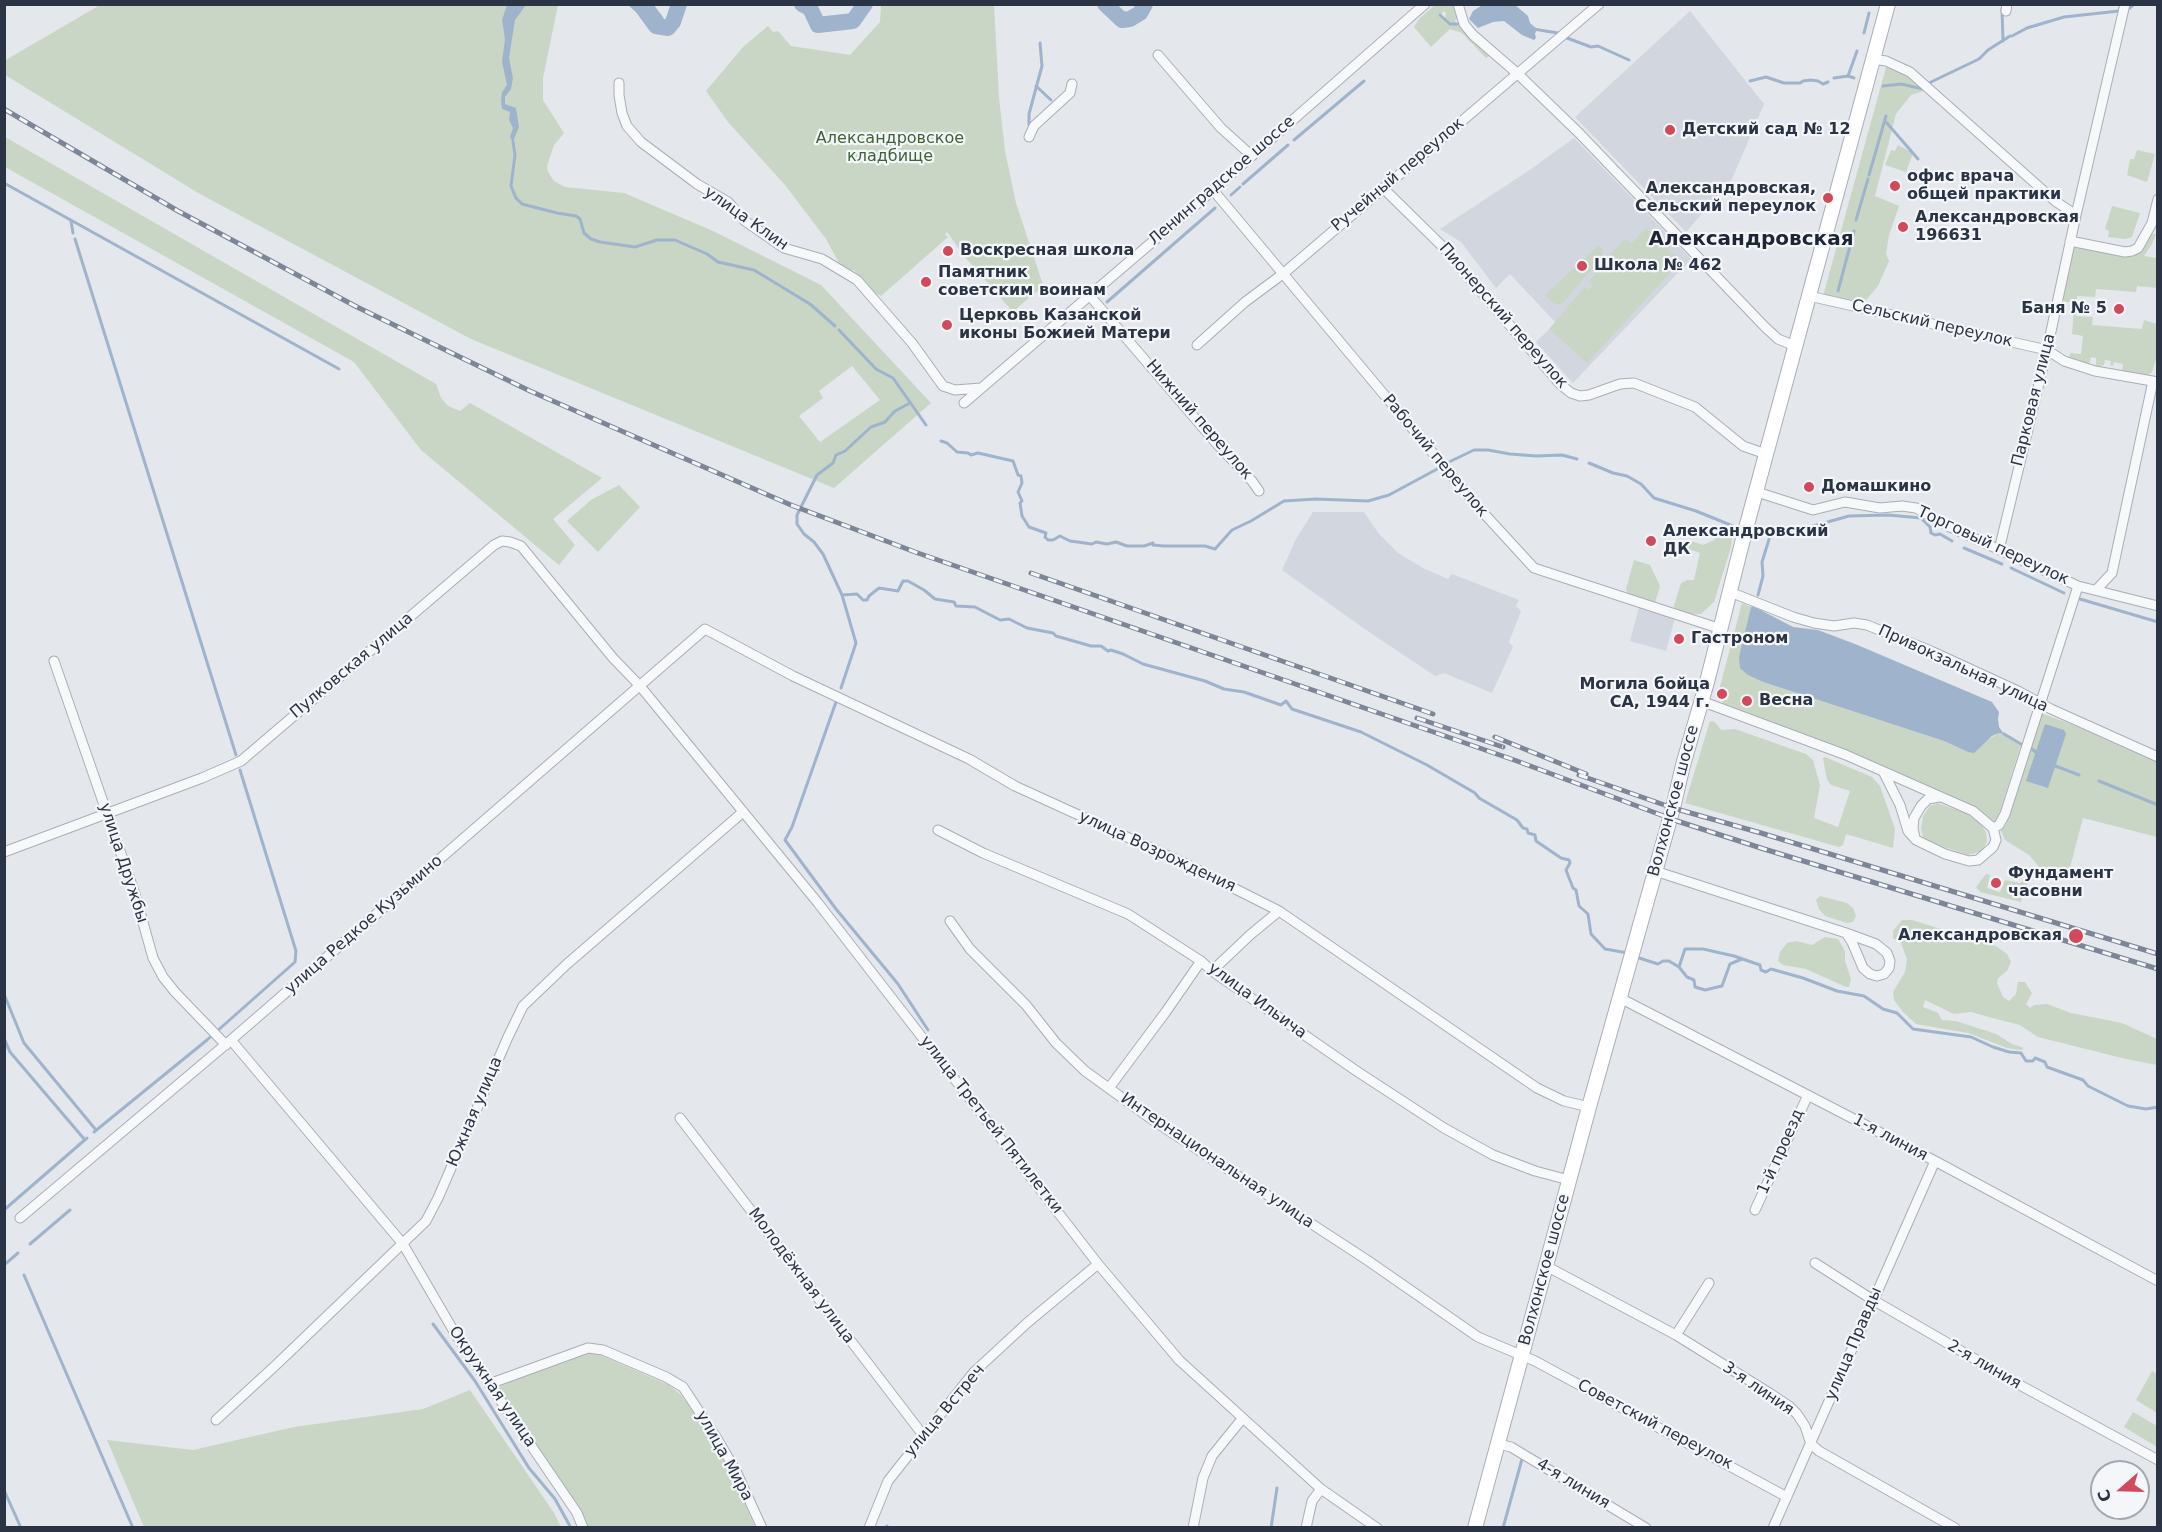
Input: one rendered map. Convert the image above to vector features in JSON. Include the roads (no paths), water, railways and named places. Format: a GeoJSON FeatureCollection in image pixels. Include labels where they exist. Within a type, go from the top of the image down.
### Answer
{"type":"FeatureCollection","features":[{"type":"Feature","properties":{"kind":"main road","name":"Волхонское шоссе"},"geometry":{"type":"LineString","coordinates":[[1475,1527],[1721,629],[1888,4]]}},
{"type":"Feature","properties":{"kind":"street","name":"Ленинградское шоссе"},"geometry":{"type":"LineString","coordinates":[[964,403],[1213,190],[1425,4]]}},
{"type":"Feature","properties":{"kind":"street"},"geometry":{"type":"LineString","coordinates":[[1458,4],[1463,21],[1473,35],[1518,74],[1765,327],[1778,339],[1795,346]]}},
{"type":"Feature","properties":{"kind":"street","name":"Ручейный переулок"},"geometry":{"type":"LineString","coordinates":[[1197,345],[1599,4]]}},
{"type":"Feature","properties":{"kind":"street","name":"Парковая улица"},"geometry":{"type":"LineString","coordinates":[[1999,550],[2126,4]]}},
{"type":"Feature","properties":{"kind":"street"},"geometry":{"type":"LineString","coordinates":[[1158,55],[1221,128],[1252,156]]}},
{"type":"Feature","properties":{"kind":"street"},"geometry":{"type":"LineString","coordinates":[[1874,59],[1903,68],[1919,80],[2055,201],[2076,214]]}},
{"type":"Feature","properties":{"kind":"street","name":"улица Клин"},"geometry":{"type":"LineString","coordinates":[[620,83],[622,113],[627,126],[641,142],[697,184],[728,202],[745,221],[784,248],[822,259],[857,280],[912,343],[944,386],[955,390],[981,388]]}},
{"type":"Feature","properties":{"kind":"street"},"geometry":{"type":"LineString","coordinates":[[1029,137],[1034,126],[1070,93],[1072,84]]}},
{"type":"Feature","properties":{"kind":"street","name":"Пионерский переулок"},"geometry":{"type":"LineString","coordinates":[[1383,188],[1442,246],[1570,393],[1580,396],[1589,395],[1620,384],[1634,383],[1695,407],[1743,446],[1766,454]]}},
{"type":"Feature","properties":{"kind":"street","name":"Рабочий переулок"},"geometry":{"type":"LineString","coordinates":[[1213,190],[1284,273],[1364,373],[1478,507],[1534,568],[1721,629]]}},
{"type":"Feature","properties":{"kind":"street"},"geometry":{"type":"LineString","coordinates":[[2070,241],[2126,252],[2132,251],[2138,248],[2152,223],[2157,199]]}},
{"type":"Feature","properties":{"kind":"street","name":"Нижний переулок"},"geometry":{"type":"LineString","coordinates":[[1090,296],[1259,491]]}},
{"type":"Feature","properties":{"kind":"street","name":"Сельский переулок"},"geometry":{"type":"LineString","coordinates":[[1809,296],[2047,350],[2064,361],[2095,371],[2155,382]]}},
{"type":"Feature","properties":{"kind":"street"},"geometry":{"type":"LineString","coordinates":[[2097,589],[2112,573],[2155,382]]}},
{"type":"Feature","properties":{"kind":"street","name":"Торговый переулок"},"geometry":{"type":"LineString","coordinates":[[1757,492],[1813,510],[1845,502],[1880,507],[1916,508],[1950,527],[2078,586],[2157,606]]}},
{"type":"Feature","properties":{"kind":"street","name":"Пулковская улица"},"geometry":{"type":"LineString","coordinates":[[4,852],[202,778],[241,761],[493,547],[502,542],[521,546],[613,658],[640,686]]}},
{"type":"Feature","properties":{"kind":"street"},"geometry":{"type":"LineString","coordinates":[[1993,828],[2002,821],[2078,586]]}},
{"type":"Feature","properties":{"kind":"street","name":"Привокзальная улица"},"geometry":{"type":"LineString","coordinates":[[1730,592],[1814,622],[1834,626],[1854,623],[1867,625],[1931,651],[2018,691],[2039,704],[2157,756]]}},
{"type":"Feature","properties":{"kind":"street","name":"улица Редкое Кузьмино"},"geometry":{"type":"LineString","coordinates":[[20,1218],[229,1042],[705,629]]}},
{"type":"Feature","properties":{"kind":"street","name":"улица Возрождения"},"geometry":{"type":"LineString","coordinates":[[705,629],[793,676],[969,759],[1015,786],[1186,864],[1279,911],[1537,1088],[1564,1101],[1589,1107]]}},
{"type":"Feature","properties":{"kind":"street","name":"улица Дружбы"},"geometry":{"type":"LineString","coordinates":[[54,662],[135,894],[153,958],[163,976],[193,1013],[229,1042],[403,1244]]}},
{"type":"Feature","properties":{"kind":"street","name":"улица Третьей Пятилетки"},"geometry":{"type":"LineString","coordinates":[[640,686],[867,964],[1098,1264],[1179,1360],[1321,1489],[1377,1527]]}},
{"type":"Feature","properties":{"kind":"street"},"geometry":{"type":"LineString","coordinates":[[1701,701],[1846,755],[1973,811],[1993,828],[1996,840],[1993,847],[1978,860],[1969,861],[1926,846],[1916,840],[1908,831],[1900,805],[1884,773]]}},
{"type":"Feature","properties":{"kind":"street"},"geometry":{"type":"LineString","coordinates":[[1916,840],[1913,828],[1914,818],[1928,799],[1939,797]]}},
{"type":"Feature","properties":{"kind":"street","name":"Южная улица"},"geometry":{"type":"LineString","coordinates":[[216,1419],[426,1221],[523,1006],[567,964],[742,812]]}},
{"type":"Feature","properties":{"kind":"street","name":"улица Ильича"},"geometry":{"type":"LineString","coordinates":[[938,830],[983,853],[1128,914],[1201,961],[1212,971],[1358,1072],[1444,1128],[1493,1155],[1535,1171],[1569,1180]]}},
{"type":"Feature","properties":{"kind":"street"},"geometry":{"type":"LineString","coordinates":[[1655,871],[1846,933],[1876,944],[1887,953],[1890,968],[1884,974],[1877,976],[1870,974],[1863,968],[1846,933]]}},
{"type":"Feature","properties":{"kind":"street"},"geometry":{"type":"LineString","coordinates":[[1212,971],[1250,934],[1279,911]]}},
{"type":"Feature","properties":{"kind":"street","name":"Интернациональная улица"},"geometry":{"type":"LineString","coordinates":[[950,921],[970,949],[1026,1005],[1056,1044],[1085,1071],[1157,1123],[1367,1260],[1478,1337],[1522,1355]]}},
{"type":"Feature","properties":{"kind":"street"},"geometry":{"type":"LineString","coordinates":[[1108,1088],[1201,961]]}},
{"type":"Feature","properties":{"kind":"street","name":"1-я линия"},"geometry":{"type":"LineString","coordinates":[[1620,998],[1935,1161],[2157,1281]]}},
{"type":"Feature","properties":{"kind":"street","name":"1-й проезд"},"geometry":{"type":"LineString","coordinates":[[1755,1210],[1808,1095]]}},
{"type":"Feature","properties":{"kind":"street","name":"Молодёжная улица"},"geometry":{"type":"LineString","coordinates":[[680,1118],[923,1435]]}},
{"type":"Feature","properties":{"kind":"street","name":"улица Правды"},"geometry":{"type":"LineString","coordinates":[[1773,1527],[1812,1444],[1935,1161]]}},
{"type":"Feature","properties":{"kind":"street","name":"Окружная улица"},"geometry":{"type":"LineString","coordinates":[[403,1244],[456,1335],[577,1514],[583,1527]]}},
{"type":"Feature","properties":{"kind":"street","name":"2-я линия"},"geometry":{"type":"LineString","coordinates":[[1815,1263],[1873,1300],[2018,1384],[2157,1460]]}},
{"type":"Feature","properties":{"kind":"street","name":"улица Встреч"},"geometry":{"type":"LineString","coordinates":[[869,1527],[888,1481],[974,1372],[1027,1323],[1098,1264]]}},
{"type":"Feature","properties":{"kind":"street","name":"3-я линия"},"geometry":{"type":"LineString","coordinates":[[1546,1266],[1676,1335],[1789,1406],[1804,1426],[1812,1444],[1819,1451],[1955,1527]]}},
{"type":"Feature","properties":{"kind":"street"},"geometry":{"type":"LineString","coordinates":[[1676,1335],[1709,1283]]}},
{"type":"Feature","properties":{"kind":"street","name":"улица Мира"},"geometry":{"type":"LineString","coordinates":[[489,1384],[588,1348],[603,1350],[666,1377],[683,1387],[736,1471],[762,1527]]}},
{"type":"Feature","properties":{"kind":"street","name":"Советский переулок"},"geometry":{"type":"LineString","coordinates":[[1522,1355],[1787,1497]]}},
{"type":"Feature","properties":{"kind":"street"},"geometry":{"type":"LineString","coordinates":[[1194,1527],[1203,1478],[1212,1456],[1242,1419]]}},
{"type":"Feature","properties":{"kind":"street","name":"4-я линия"},"geometry":{"type":"LineString","coordinates":[[1498,1444],[1511,1447],[1646,1527]]}},
{"type":"Feature","properties":{"kind":"street"},"geometry":{"type":"LineString","coordinates":[[1306,1527],[1312,1501],[1321,1489]]}},
{"type":"Feature","properties":{"kind":"water"},"geometry":{"type":"Polygon","coordinates":[[[1484,4],[1515,5],[1528,16],[1530,23],[1537,29],[1536,38],[1534,40],[1522,35],[1504,21],[1493,22],[1478,28],[1469,19],[1473,11],[1484,4]]]}},
{"type":"Feature","properties":{"kind":"water"},"geometry":{"type":"Polygon","coordinates":[[[507,5],[526,5],[515,20],[509,58],[513,78],[511,89],[505,97],[505,104],[516,108],[519,127],[514,145],[510,137],[513,128],[509,120],[510,112],[502,109],[501,101],[502,92],[507,85],[502,62],[505,39],[502,20],[507,5]]]}},
{"type":"Feature","properties":{"kind":"water"},"geometry":{"type":"Polygon","coordinates":[[[628,5],[654,5],[668,28],[657,31],[628,5]]]}},
{"type":"Feature","properties":{"kind":"water"},"geometry":{"type":"Polygon","coordinates":[[[1753,606],[1793,627],[1818,630],[1992,702],[1999,712],[1999,727],[2004,734],[1999,733],[1992,736],[1974,753],[1968,752],[1944,741],[1763,682],[1748,675],[1740,668],[1739,657],[1753,606]]]}},
{"type":"Feature","properties":{"kind":"water"},"geometry":{"type":"Polygon","coordinates":[[[2045,724],[2064,730],[2066,734],[2048,788],[2026,781],[2045,724]]]}},
{"type":"Feature","properties":{"kind":"waterway"},"geometry":{"type":"LineString","coordinates":[[640,4],[656,26],[668,28],[673,22],[679,4]]}},
{"type":"Feature","properties":{"kind":"waterway"},"geometry":{"type":"LineString","coordinates":[[802,4],[810,8],[818,25],[853,21],[865,4]]}},
{"type":"Feature","properties":{"kind":"waterway"},"geometry":{"type":"LineString","coordinates":[[1105,4],[1122,20],[1130,19],[1140,13],[1145,4]]}},
{"type":"Feature","properties":{"kind":"waterway"},"geometry":{"type":"LineString","coordinates":[[2130,8],[2134,4]]}},
{"type":"Feature","properties":{"kind":"waterway"},"geometry":{"type":"LineString","coordinates":[[2002,9],[2003,41]]}},
{"type":"Feature","properties":{"kind":"waterway"},"geometry":{"type":"LineString","coordinates":[[2012,36],[2027,28],[2064,17],[2119,11]]}},
{"type":"Feature","properties":{"kind":"waterway"},"geometry":{"type":"LineString","coordinates":[[1864,33],[1869,13]]}},
{"type":"Feature","properties":{"kind":"waterway"},"geometry":{"type":"LineString","coordinates":[[1440,15],[1450,24],[1457,24]]}},
{"type":"Feature","properties":{"kind":"waterway"},"geometry":{"type":"LineString","coordinates":[[1533,29],[1558,33]]}},
{"type":"Feature","properties":{"kind":"waterway"},"geometry":{"type":"LineString","coordinates":[[1883,86],[1901,84],[1923,89],[1931,82],[1979,59],[1988,50],[2010,36]]}},
{"type":"Feature","properties":{"kind":"waterway"},"geometry":{"type":"LineString","coordinates":[[1567,38],[1591,47],[1598,46],[1629,60]]}},
{"type":"Feature","properties":{"kind":"waterway"},"geometry":{"type":"LineString","coordinates":[[1029,125],[1029,114],[1042,66],[1040,43]]}},
{"type":"Feature","properties":{"kind":"waterway"},"geometry":{"type":"LineString","coordinates":[[1848,76],[1857,51]]}},
{"type":"Feature","properties":{"kind":"waterway"},"geometry":{"type":"LineString","coordinates":[[1834,78],[1848,76],[1854,78]]}},
{"type":"Feature","properties":{"kind":"waterway"},"geometry":{"type":"LineString","coordinates":[[1750,81],[1766,77],[1784,83],[1811,80],[1823,84],[1828,82]]}},
{"type":"Feature","properties":{"kind":"waterway"},"geometry":{"type":"LineString","coordinates":[[1294,140],[1364,81]]}},
{"type":"Feature","properties":{"kind":"waterway"},"geometry":{"type":"LineString","coordinates":[[1036,86],[1051,100]]}},
{"type":"Feature","properties":{"kind":"waterway"},"geometry":{"type":"LineString","coordinates":[[1869,175],[1886,116]]}},
{"type":"Feature","properties":{"kind":"waterway"},"geometry":{"type":"LineString","coordinates":[[1886,122],[1918,159]]}},
{"type":"Feature","properties":{"kind":"waterway"},"geometry":{"type":"LineString","coordinates":[[513,142],[515,155],[511,186],[516,198],[522,204],[576,216],[580,219],[584,233],[600,242],[635,247],[657,240],[675,240],[707,254],[718,262],[754,270],[810,304],[835,326]]}},
{"type":"Feature","properties":{"kind":"waterway"},"geometry":{"type":"LineString","coordinates":[[1243,184],[1288,145]]}},
{"type":"Feature","properties":{"kind":"waterway"},"geometry":{"type":"LineString","coordinates":[[1856,220],[1868,179]]}},
{"type":"Feature","properties":{"kind":"waterway"},"geometry":{"type":"LineString","coordinates":[[4,183],[339,369]]}},
{"type":"Feature","properties":{"kind":"waterway"},"geometry":{"type":"LineString","coordinates":[[1231,195],[1240,187]]}},
{"type":"Feature","properties":{"kind":"waterway"},"geometry":{"type":"LineString","coordinates":[[1107,302],[1215,208]]}},
{"type":"Feature","properties":{"kind":"waterway"},"geometry":{"type":"LineString","coordinates":[[71,221],[73,233]]}},
{"type":"Feature","properties":{"kind":"waterway"},"geometry":{"type":"LineString","coordinates":[[1838,291],[1854,231]]}},
{"type":"Feature","properties":{"kind":"waterway"},"geometry":{"type":"LineString","coordinates":[[75,239],[236,755]]}},
{"type":"Feature","properties":{"kind":"waterway"},"geometry":{"type":"LineString","coordinates":[[839,330],[876,369],[893,378],[926,425]]}},
{"type":"Feature","properties":{"kind":"waterway"},"geometry":{"type":"LineString","coordinates":[[910,403],[895,411],[885,422],[871,427],[845,451],[836,455],[833,463],[817,475],[797,515],[797,524],[823,554],[842,595],[857,594],[863,600],[867,600],[879,588],[898,591],[903,581],[908,581],[935,599],[954,602],[956,606],[975,607],[1000,620],[1009,619],[1027,628],[1053,633],[1056,636],[1091,646],[1101,646],[1108,651],[1123,654],[1143,664],[1205,681],[1224,689],[1244,692],[1281,705],[1286,701],[1292,709],[1361,732],[1427,765],[1475,793],[1479,798],[1517,820],[1523,828],[1527,829],[1528,833],[1535,835],[1536,841],[1561,858],[1569,860],[1570,863],[1566,870],[1576,890],[1579,906],[1588,914],[1591,934],[1605,949],[1628,953]]}},
{"type":"Feature","properties":{"kind":"waterway"},"geometry":{"type":"LineString","coordinates":[[941,441],[957,452],[971,455],[978,453],[1013,461],[1018,475],[1021,476],[1022,483],[1018,492],[1022,501],[1020,503],[1022,516],[1029,527],[1046,533],[1045,537],[1048,540],[1060,536],[1070,541],[1092,544],[1116,542],[1127,546],[1144,546],[1153,543],[1153,545],[1164,546],[1205,546],[1215,549],[1232,530],[1284,501],[1316,499],[1368,501],[1389,495],[1439,468]]}},
{"type":"Feature","properties":{"kind":"waterway"},"geometry":{"type":"LineString","coordinates":[[1449,462],[1474,450],[1536,456],[1562,455],[1577,459]]}},
{"type":"Feature","properties":{"kind":"waterway"},"geometry":{"type":"LineString","coordinates":[[1589,463],[1627,476],[1641,484],[1654,498],[1733,526]]}},
{"type":"Feature","properties":{"kind":"waterway"},"geometry":{"type":"LineString","coordinates":[[1757,532],[1799,530],[1849,516],[1888,515],[1921,518],[1930,527],[1931,533],[1940,534],[1952,541]]}},
{"type":"Feature","properties":{"kind":"waterway"},"geometry":{"type":"LineString","coordinates":[[1758,595],[1763,576],[1762,562],[1771,533]]}},
{"type":"Feature","properties":{"kind":"waterway"},"geometry":{"type":"LineString","coordinates":[[1964,548],[2002,564]]}},
{"type":"Feature","properties":{"kind":"waterway"},"geometry":{"type":"LineString","coordinates":[[2011,568],[2064,593]]}},
{"type":"Feature","properties":{"kind":"waterway"},"geometry":{"type":"LineString","coordinates":[[841,688],[856,643],[842,595]]}},
{"type":"Feature","properties":{"kind":"waterway"},"geometry":{"type":"LineString","coordinates":[[2080,599],[2158,622]]}},
{"type":"Feature","properties":{"kind":"waterway"},"geometry":{"type":"LineString","coordinates":[[836,702],[792,827],[785,840],[836,909],[898,984],[928,1030]]}},
{"type":"Feature","properties":{"kind":"waterway"},"geometry":{"type":"LineString","coordinates":[[2004,734],[2021,744]]}},
{"type":"Feature","properties":{"kind":"waterway"},"geometry":{"type":"LineString","coordinates":[[2032,749],[2038,754]]}},
{"type":"Feature","properties":{"kind":"waterway"},"geometry":{"type":"LineString","coordinates":[[2053,765],[2079,775]]}},
{"type":"Feature","properties":{"kind":"waterway"},"geometry":{"type":"LineString","coordinates":[[94,1132],[207,1040],[295,962],[296,951],[240,770]]}},
{"type":"Feature","properties":{"kind":"waterway"},"geometry":{"type":"LineString","coordinates":[[2099,781],[2158,805]]}},
{"type":"Feature","properties":{"kind":"waterway"},"geometry":{"type":"LineString","coordinates":[[1636,957],[1658,964],[1669,961],[1679,967],[1685,949],[1703,949],[1734,956],[1760,965],[1761,970],[1766,972],[1771,969],[1837,991],[1864,996],[1883,1009],[1897,1013],[1913,1029],[1971,1037],[1993,1047],[2021,1053],[2026,1061],[2033,1061],[2035,1058],[2045,1062],[2047,1067],[2083,1080],[2088,1086],[2128,1106],[2146,1109],[2158,1107]]}},
{"type":"Feature","properties":{"kind":"waterway"},"geometry":{"type":"LineString","coordinates":[[1679,967],[1687,977],[1694,980],[1695,987],[1705,990],[1722,986],[1730,964],[1742,959]]}},
{"type":"Feature","properties":{"kind":"waterway"},"geometry":{"type":"LineString","coordinates":[[4,994],[24,1043],[96,1130]]}},
{"type":"Feature","properties":{"kind":"waterway"},"geometry":{"type":"LineString","coordinates":[[4,1038],[10,1052],[85,1140]]}},
{"type":"Feature","properties":{"kind":"waterway"},"geometry":{"type":"LineString","coordinates":[[4,1210],[87,1138]]}},
{"type":"Feature","properties":{"kind":"waterway"},"geometry":{"type":"LineString","coordinates":[[30,1244],[70,1210]]}},
{"type":"Feature","properties":{"kind":"waterway"},"geometry":{"type":"LineString","coordinates":[[4,1265],[18,1253]]}},
{"type":"Feature","properties":{"kind":"waterway"},"geometry":{"type":"LineString","coordinates":[[24,1275],[133,1528]]}},
{"type":"Feature","properties":{"kind":"waterway"},"geometry":{"type":"LineString","coordinates":[[433,1324],[475,1381],[529,1468],[555,1499],[571,1528]]}},
{"type":"Feature","properties":{"kind":"waterway"},"geometry":{"type":"LineString","coordinates":[[1503,1528],[1522,1459]]}},
{"type":"Feature","properties":{"kind":"waterway"},"geometry":{"type":"LineString","coordinates":[[1271,1528],[1277,1488]]}},
{"type":"Feature","properties":{"kind":"waterway"},"geometry":{"type":"LineString","coordinates":[[4,1490],[21,1528]]}},
{"type":"Feature","properties":{"kind":"railway"},"geometry":{"type":"LineString","coordinates":[[4,109],[178,211],[357,307],[530,391],[791,505],[915,552],[1517,761],[1677,821],[2158,969]]}},
{"type":"Feature","properties":{"kind":"railway"},"geometry":{"type":"LineString","coordinates":[[1031,573],[1433,714]]}},
{"type":"Feature","properties":{"kind":"railway"},"geometry":{"type":"LineString","coordinates":[[1417,718],[1503,747]]}},
{"type":"Feature","properties":{"kind":"railway"},"geometry":{"type":"LineString","coordinates":[[1495,737],[1586,774]]}},
{"type":"Feature","properties":{"kind":"railway"},"geometry":{"type":"LineString","coordinates":[[1579,775],[1673,808],[2158,954]]}},
{"type":"Feature","properties":{"kind":"place","name":"Детский сад № 12"},"geometry":{"type":"Point","coordinates":[1670,130]}},
{"type":"Feature","properties":{"kind":"place","name":"офис врача общей практики"},"geometry":{"type":"Point","coordinates":[1895,186]}},
{"type":"Feature","properties":{"kind":"place","name":"Александровская, Сельский переулок"},"geometry":{"type":"Point","coordinates":[1828,198]}},
{"type":"Feature","properties":{"kind":"place","name":"Александровская 196631"},"geometry":{"type":"Point","coordinates":[1903,227]}},
{"type":"Feature","properties":{"kind":"place","name":"Воскресная школа"},"geometry":{"type":"Point","coordinates":[948,251]}},
{"type":"Feature","properties":{"kind":"place","name":"Школа № 462"},"geometry":{"type":"Point","coordinates":[1582,266]}},
{"type":"Feature","properties":{"kind":"place","name":"Памятник советским воинам"},"geometry":{"type":"Point","coordinates":[926,282]}},
{"type":"Feature","properties":{"kind":"place","name":"Баня № 5"},"geometry":{"type":"Point","coordinates":[2119,309]}},
{"type":"Feature","properties":{"kind":"place","name":"Церковь Казанской иконы Божией Матери"},"geometry":{"type":"Point","coordinates":[947,325]}},
{"type":"Feature","properties":{"kind":"place","name":"Домашкино"},"geometry":{"type":"Point","coordinates":[1809,487]}},
{"type":"Feature","properties":{"kind":"place","name":"Александровский ДК"},"geometry":{"type":"Point","coordinates":[1651,541]}},
{"type":"Feature","properties":{"kind":"place","name":"Гастроном"},"geometry":{"type":"Point","coordinates":[1679,639]}},
{"type":"Feature","properties":{"kind":"place","name":"Могила бойца СА, 1944 г."},"geometry":{"type":"Point","coordinates":[1722,694]}},
{"type":"Feature","properties":{"kind":"place","name":"Весна"},"geometry":{"type":"Point","coordinates":[1747,701]}},
{"type":"Feature","properties":{"kind":"place","name":"Фундамент часовни"},"geometry":{"type":"Point","coordinates":[1996,883]}},
{"type":"Feature","properties":{"kind":"place","name":"Александровская"},"geometry":{"type":"Point","coordinates":[2076,936]}},
{"type":"Feature","properties":{"kind":"district","name":"Александровская"},"geometry":{"type":"Point","coordinates":[1751,240]}},
{"type":"Feature","properties":{"kind":"park label","name":"Александровское кладбище"},"geometry":{"type":"Point","coordinates":[890,148]}}]}
